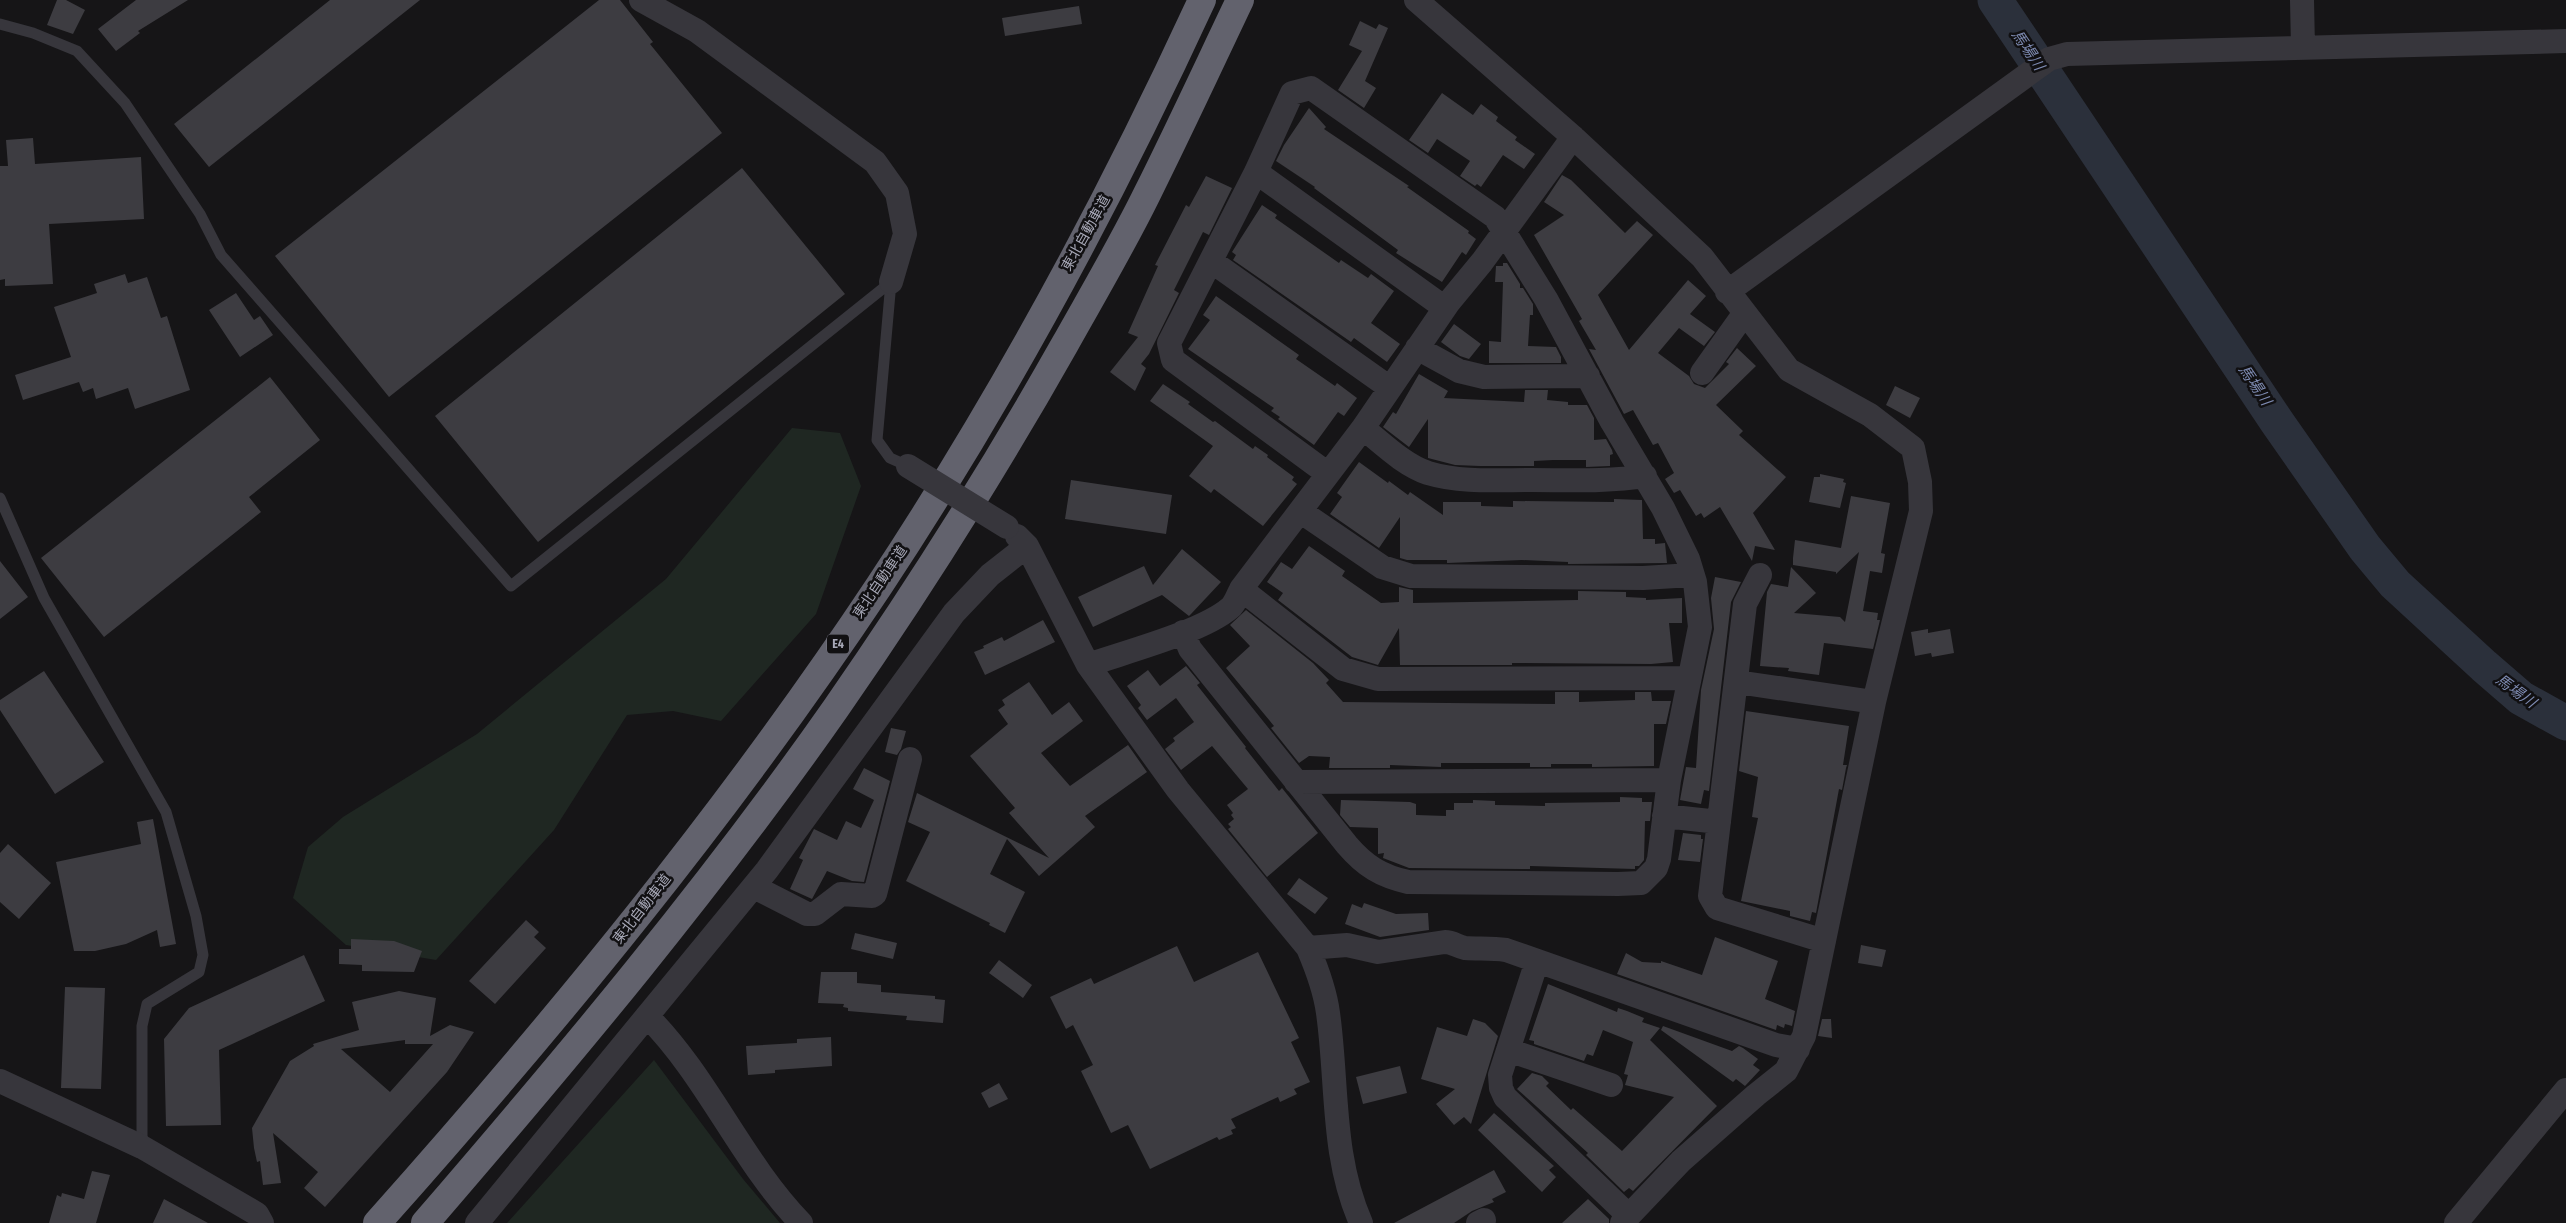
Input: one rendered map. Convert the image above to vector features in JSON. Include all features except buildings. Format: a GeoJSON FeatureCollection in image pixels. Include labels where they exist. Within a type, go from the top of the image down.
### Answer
{"type":"FeatureCollection","features":[{"type":"Feature","properties":{"kind":"highway","name":"東北自動車道"},"geometry":{"type":"LineString","coordinates":[[377,1223],[511,1071],[655,893],[762,753],[878,586],[996,397],[1110,189],[1202,0]]}},
{"type":"Feature","properties":{"kind":"highway","name":"E4"},"geometry":{"type":"LineString","coordinates":[[425,1223],[536,1094],[685,913],[792,770],[907,602],[1023,417],[1098,286],[1146,196],[1240,0]]}},
{"type":"Feature","properties":{"kind":"street"},"geometry":{"type":"LineString","coordinates":[[641,0],[697,31],[875,162],[897,193],[905,234],[891,282]]}},
{"type":"Feature","properties":{"kind":"street"},"geometry":{"type":"LineString","coordinates":[[1416,0],[1572,137],[1702,256],[1727,292],[1789,370],[1870,415],[1913,448],[1920,482],[1921,511],[1874,702],[1804,1036],[1786,1071],[1681,1161],[1625,1220],[1505,1097],[1500,1088],[1500,1075],[1537,962]]}},
{"type":"Feature","properties":{"kind":"street"},"geometry":{"type":"LineString","coordinates":[[2302,0],[2303,47]]}},
{"type":"Feature","properties":{"kind":"street"},"geometry":{"type":"LineString","coordinates":[[1727,292],[2049,59],[2085,52],[2566,41]]}},
{"type":"Feature","properties":{"kind":"street"},"geometry":{"type":"LineString","coordinates":[[1183,632],[1190,649],[1361,861],[1390,878],[1408,882],[1641,883],[1656,868],[1669,780],[1688,678],[1700,627],[1692,575],[1684,550],[1546,299],[1495,217],[1310,88],[1292,93],[1256,172],[1169,343],[1173,360],[1328,474]]}},
{"type":"Feature","properties":{"kind":"street"},"geometry":{"type":"LineString","coordinates":[[1088,665],[1183,632],[1212,620],[1231,608],[1241,589],[1363,428],[1445,308],[1482,262],[1503,230],[1572,137]]}},
{"type":"Feature","properties":{"kind":"street"},"geometry":{"type":"LineString","coordinates":[[1256,172],[1445,308]]}},
{"type":"Feature","properties":{"kind":"street"},"geometry":{"type":"LineString","coordinates":[[1211,261],[1390,388]]}},
{"type":"Feature","properties":{"kind":"street"},"geometry":{"type":"LineString","coordinates":[[1702,373],[1744,314]]}},
{"type":"Feature","properties":{"kind":"street"},"geometry":{"type":"LineString","coordinates":[[1417,348],[1459,371],[1484,377],[1588,376]]}},
{"type":"Feature","properties":{"kind":"street"},"geometry":{"type":"LineString","coordinates":[[1363,428],[1404,460],[1428,473],[1442,476],[1473,480],[1620,480],[1644,476]]}},
{"type":"Feature","properties":{"kind":"street"},"geometry":{"type":"LineString","coordinates":[[908,466],[1007,527],[1027,546],[1088,665],[1178,790],[1308,948],[1320,976],[1328,1012],[1338,1141],[1343,1170],[1361,1223]]}},
{"type":"Feature","properties":{"kind":"street"},"geometry":{"type":"LineString","coordinates":[[1300,511],[1374,562],[1397,573],[1411,576],[1643,578],[1692,575]]}},
{"type":"Feature","properties":{"kind":"street"},"geometry":{"type":"LineString","coordinates":[[477,1223],[754,887],[954,613],[990,575],[1027,546]]}},
{"type":"Feature","properties":{"kind":"street"},"geometry":{"type":"LineString","coordinates":[[1760,575],[1745,604],[1738,682],[1710,896],[1718,908],[1824,940]]}},
{"type":"Feature","properties":{"kind":"street"},"geometry":{"type":"LineString","coordinates":[[1241,589],[1343,668],[1378,679],[1688,678]]}},
{"type":"Feature","properties":{"kind":"street"},"geometry":{"type":"LineString","coordinates":[[1738,682],[1874,702]]}},
{"type":"Feature","properties":{"kind":"street"},"geometry":{"type":"LineString","coordinates":[[754,887],[807,914],[816,914],[841,894],[872,896],[875,894],[910,759]]}},
{"type":"Feature","properties":{"kind":"street"},"geometry":{"type":"LineString","coordinates":[[1296,782],[1669,780]]}},
{"type":"Feature","properties":{"kind":"street"},"geometry":{"type":"LineString","coordinates":[[1664,816],[1720,822]]}},
{"type":"Feature","properties":{"kind":"street"},"geometry":{"type":"LineString","coordinates":[[1308,948],[1347,945],[1378,952],[1452,942],[1463,948],[1486,947],[1506,950],[1776,1045],[1798,1049]]}},
{"type":"Feature","properties":{"kind":"street"},"geometry":{"type":"LineString","coordinates":[[647,1016],[670,1041],[773,1191],[801,1223]]}},
{"type":"Feature","properties":{"kind":"street"},"geometry":{"type":"LineString","coordinates":[[1508,1050],[1611,1085]]}},
{"type":"Feature","properties":{"kind":"street"},"geometry":{"type":"LineString","coordinates":[[1,1083],[142,1147],[256,1214],[262,1223]]}},
{"type":"Feature","properties":{"kind":"street"},"geometry":{"type":"LineString","coordinates":[[2456,1223],[2566,1090]]}},
{"type":"Feature","properties":{"kind":"lane"},"geometry":{"type":"LineString","coordinates":[[0,24],[33,33],[77,51],[125,103],[200,214],[221,255],[511,586],[891,282]]}},
{"type":"Feature","properties":{"kind":"lane"},"geometry":{"type":"LineString","coordinates":[[891,282],[877,440],[890,458],[908,466]]}},
{"type":"Feature","properties":{"kind":"lane"},"geometry":{"type":"LineString","coordinates":[[0,498],[44,598],[166,812],[196,916],[203,955],[199,972],[147,1004],[142,1026],[142,1147]]}},
{"type":"Feature","properties":{"kind":"shaded area"},"geometry":{"type":"Polygon","coordinates":[[[792,428],[840,433],[861,486],[816,614],[721,721],[673,711],[627,715],[554,830],[436,960],[346,945],[293,898],[308,847],[343,817],[477,734],[666,579],[792,428]]]}},
{"type":"Feature","properties":{"kind":"shaded area"},"geometry":{"type":"Polygon","coordinates":[[[654,1060],[743,1179],[780,1223],[507,1223],[654,1060]]]}},
{"type":"Feature","properties":{"kind":"waterway","name":"馬場川"},"geometry":{"type":"LineString","coordinates":[[1995,0],[2277,422],[2365,548],[2395,584],[2484,666],[2521,698],[2566,723]]}}]}
